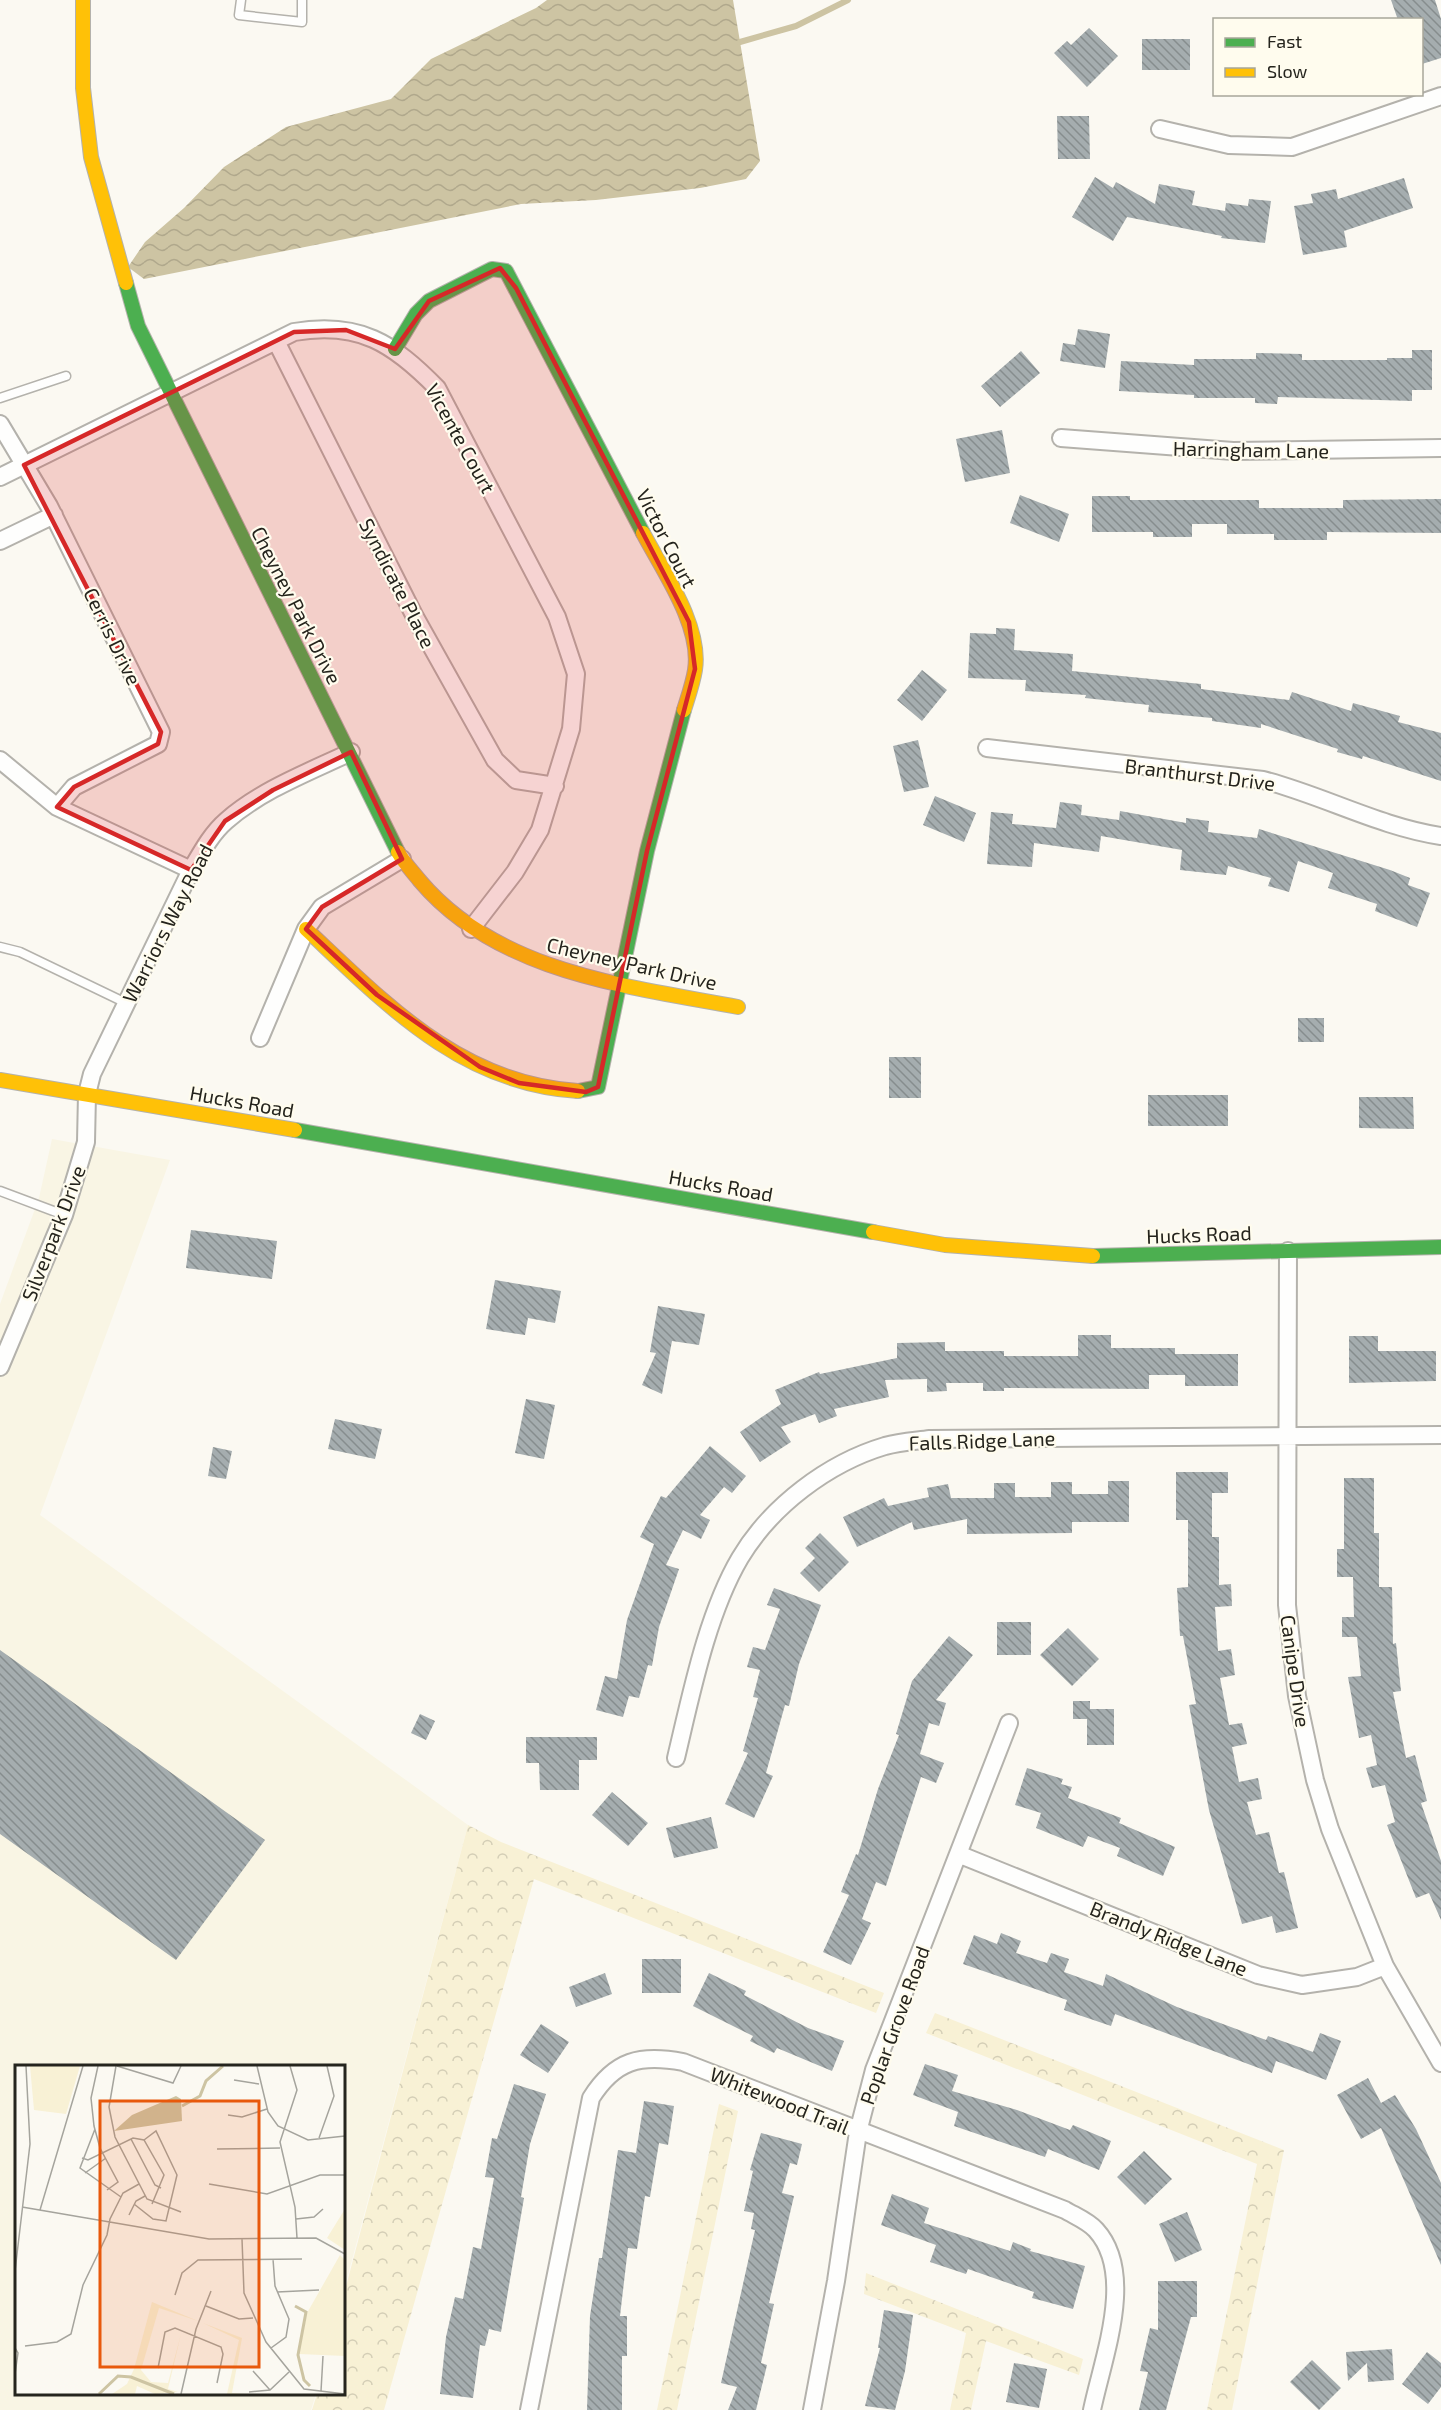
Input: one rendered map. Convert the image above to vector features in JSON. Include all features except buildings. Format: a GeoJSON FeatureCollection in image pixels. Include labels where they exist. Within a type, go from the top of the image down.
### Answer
{"type":"FeatureCollection","features":[{"type":"Feature","properties":{"kind":"street","name":"Cheyney Park Drive"},"geometry":{"type":"LineString","coordinates":[[82,0],[83,88],[89,146],[98,190],[138,326],[402,859],[440,904],[471,929],[533,959],[618,983],[738,1007]]}},
{"type":"Feature","properties":{"kind":"street"},"geometry":{"type":"LineString","coordinates":[[1160,129],[1229,145],[1292,147],[1441,96]]}},
{"type":"Feature","properties":{"kind":"street","name":"Victor Court"},"geometry":{"type":"LineString","coordinates":[[395,349],[416,314],[429,301],[492,269],[506,271],[688,622],[695,648],[695,669],[647,851],[618,983]]}},
{"type":"Feature","properties":{"kind":"street","name":"Vicente Court"},"geometry":{"type":"LineString","coordinates":[[0,477],[294,332],[329,328],[363,334],[395,349],[437,388],[557,616],[569,645],[576,674],[576,702],[555,786],[540,830],[530,849],[471,929]]}},
{"type":"Feature","properties":{"kind":"street","name":"Syndicate Place"},"geometry":{"type":"LineString","coordinates":[[276,341],[415,617],[495,760],[516,780],[555,786]]}},
{"type":"Feature","properties":{"kind":"street","name":"Cerris Drive"},"geometry":{"type":"LineString","coordinates":[[0,424],[54,515],[161,732],[158,744],[74,787],[57,807]]}},
{"type":"Feature","properties":{"kind":"street","name":"Harringham Lane"},"geometry":{"type":"LineString","coordinates":[[1061,438],[1233,451],[1441,448]]}},
{"type":"Feature","properties":{"kind":"street"},"geometry":{"type":"LineString","coordinates":[[0,541],[54,515]]}},
{"type":"Feature","properties":{"kind":"street","name":"Branthurst Drive"},"geometry":{"type":"LineString","coordinates":[[987,748],[1263,780],[1298,789],[1385,821],[1441,836]]}},
{"type":"Feature","properties":{"kind":"street","name":"Warriors Way Road"},"geometry":{"type":"LineString","coordinates":[[87,1094],[92,1074],[126,1003],[191,870],[211,838],[225,821],[273,790],[351,752]]}},
{"type":"Feature","properties":{"kind":"street"},"geometry":{"type":"LineString","coordinates":[[0,760],[57,807],[191,870]]}},
{"type":"Feature","properties":{"kind":"street"},"geometry":{"type":"LineString","coordinates":[[260,1038],[306,929],[322,906],[402,859]]}},
{"type":"Feature","properties":{"kind":"street"},"geometry":{"type":"LineString","coordinates":[[306,929],[377,995],[421,1030],[480,1067],[519,1083],[586,1092],[598,1087],[618,983]]}},
{"type":"Feature","properties":{"kind":"street","name":"Hucks Road"},"geometry":{"type":"LineString","coordinates":[[0,1080],[945,1245],[1093,1256],[1441,1247]]}},
{"type":"Feature","properties":{"kind":"street","name":"Silverpark Drive"},"geometry":{"type":"LineString","coordinates":[[0,1367],[64,1215],[86,1142],[87,1094]]}},
{"type":"Feature","properties":{"kind":"street","name":"Canipe Drive"},"geometry":{"type":"LineString","coordinates":[[1288,1251],[1287,1605],[1297,1696],[1313,1770],[1330,1829],[1385,1966],[1441,2063]]}},
{"type":"Feature","properties":{"kind":"street","name":"Falls Ridge Lane"},"geometry":{"type":"LineString","coordinates":[[676,1758],[718,1605],[741,1556],[787,1503],[834,1468],[887,1446],[930,1439],[1441,1435]]}},
{"type":"Feature","properties":{"kind":"street","name":"Poplar Grove Road"},"geometry":{"type":"LineString","coordinates":[[812,2410],[836,2281],[858,2132],[874,2070],[1009,1723]]}},
{"type":"Feature","properties":{"kind":"street","name":"Brandy Ridge Lane"},"geometry":{"type":"LineString","coordinates":[[958,1854],[1258,1975],[1311,1984],[1357,1977],[1385,1966]]}},
{"type":"Feature","properties":{"kind":"street","name":"Whitewood Trail"},"geometry":{"type":"LineString","coordinates":[[529,2410],[591,2098],[604,2076],[639,2059],[660,2058],[683,2061],[858,2132],[1065,2211],[1096,2229],[1113,2255],[1117,2274],[1117,2296],[1092,2410]]}},
{"type":"Feature","properties":{"kind":"lane"},"geometry":{"type":"LineString","coordinates":[[241,0],[239,15],[302,22],[302,0]]}},
{"type":"Feature","properties":{"kind":"lane"},"geometry":{"type":"LineString","coordinates":[[0,398],[66,376]]}},
{"type":"Feature","properties":{"kind":"lane"},"geometry":{"type":"LineString","coordinates":[[0,947],[20,952],[126,1003]]}},
{"type":"Feature","properties":{"kind":"lane"},"geometry":{"type":"LineString","coordinates":[[0,1191],[64,1215]]}},
{"type":"Feature","properties":{"kind":"highlighted area"},"geometry":{"type":"Polygon","coordinates":[[[500,268],[516,288],[689,622],[695,669],[647,851],[598,1087],[586,1092],[519,1083],[480,1067],[377,995],[306,929],[322,907],[402,859],[351,752],[273,790],[225,821],[191,870],[57,807],[74,787],[158,744],[161,732],[24,465],[294,332],[346,330],[395,349],[429,301],[500,268]]]}},
{"type":"Feature","properties":{"kind":"shaded area"},"geometry":{"type":"Polygon","coordinates":[[[52,1139],[170,1160],[40,1515],[468,1825],[345,2286],[345,2065],[15,2065],[15,2395],[316,2395],[311,2410],[0,2410],[0,1304],[39,1198],[52,1139]]]}},
{"type":"Feature","properties":{"kind":"green space"},"geometry":{"type":"Polygon","coordinates":[[[468,1825],[501,1842],[884,1993],[876,2013],[534,1879],[384,2410],[312,2410],[317,2395],[345,2395],[345,2290],[468,1825]]]}},
{"type":"Feature","properties":{"kind":"green space"},"geometry":{"type":"Polygon","coordinates":[[[935,2013],[1284,2150],[1232,2410],[1207,2410],[1257,2164],[926,2033],[935,2013]]]}},
{"type":"Feature","properties":{"kind":"green space"},"geometry":{"type":"Polygon","coordinates":[[[719,2104],[738,2111],[677,2410],[657,2410],[719,2104]]]}},
{"type":"Feature","properties":{"kind":"green space"},"geometry":{"type":"Polygon","coordinates":[[[866,2273],[1083,2359],[1079,2375],[986,2341],[971,2410],[950,2410],[966,2333],[864,2294],[866,2273]]]}},
{"type":"Feature","properties":{"kind":"water"},"geometry":{"type":"Polygon","coordinates":[[[547,0],[733,0],[760,161],[746,179],[700,188],[596,200],[521,204],[144,279],[128,267],[145,242],[184,208],[224,167],[286,127],[391,99],[431,59],[536,8],[547,0]]]}},
{"type":"Feature","properties":{"kind":"waterway"},"geometry":{"type":"LineString","coordinates":[[740,42],[796,26],[848,0]]}},
{"type":"Feature","properties":{"kind":"traffic: fast"},"geometry":{"type":"LineString","coordinates":[[395,349],[416,314],[429,301],[492,269],[506,271],[643,533]]}},
{"type":"Feature","properties":{"kind":"traffic: fast"},"geometry":{"type":"LineString","coordinates":[[126,283],[138,326],[398,852]]}},
{"type":"Feature","properties":{"kind":"traffic: fast"},"geometry":{"type":"LineString","coordinates":[[578,1091],[598,1087],[647,851],[684,710]]}},
{"type":"Feature","properties":{"kind":"traffic: fast"},"geometry":{"type":"LineString","coordinates":[[295,1130],[873,1232]]}},
{"type":"Feature","properties":{"kind":"traffic: fast"},"geometry":{"type":"LineString","coordinates":[[1093,1256],[1441,1247]]}},
{"type":"Feature","properties":{"kind":"traffic: slow"},"geometry":{"type":"LineString","coordinates":[[83,0],[83,88],[91,157],[126,283]]}},
{"type":"Feature","properties":{"kind":"traffic: slow"},"geometry":{"type":"LineString","coordinates":[[643,533],[679,599],[693,635],[696,653],[695,670],[684,710]]}},
{"type":"Feature","properties":{"kind":"traffic: slow"},"geometry":{"type":"LineString","coordinates":[[398,852],[420,881],[452,912],[487,937],[526,956],[567,971],[609,982],[738,1007]]}},
{"type":"Feature","properties":{"kind":"traffic: slow"},"geometry":{"type":"LineString","coordinates":[[306,929],[366,985],[428,1036],[497,1073],[536,1085],[578,1091]]}},
{"type":"Feature","properties":{"kind":"traffic: slow"},"geometry":{"type":"LineString","coordinates":[[0,1080],[295,1130]]}},
{"type":"Feature","properties":{"kind":"traffic: slow"},"geometry":{"type":"LineString","coordinates":[[873,1232],[945,1245],[1093,1256]]}}]}
